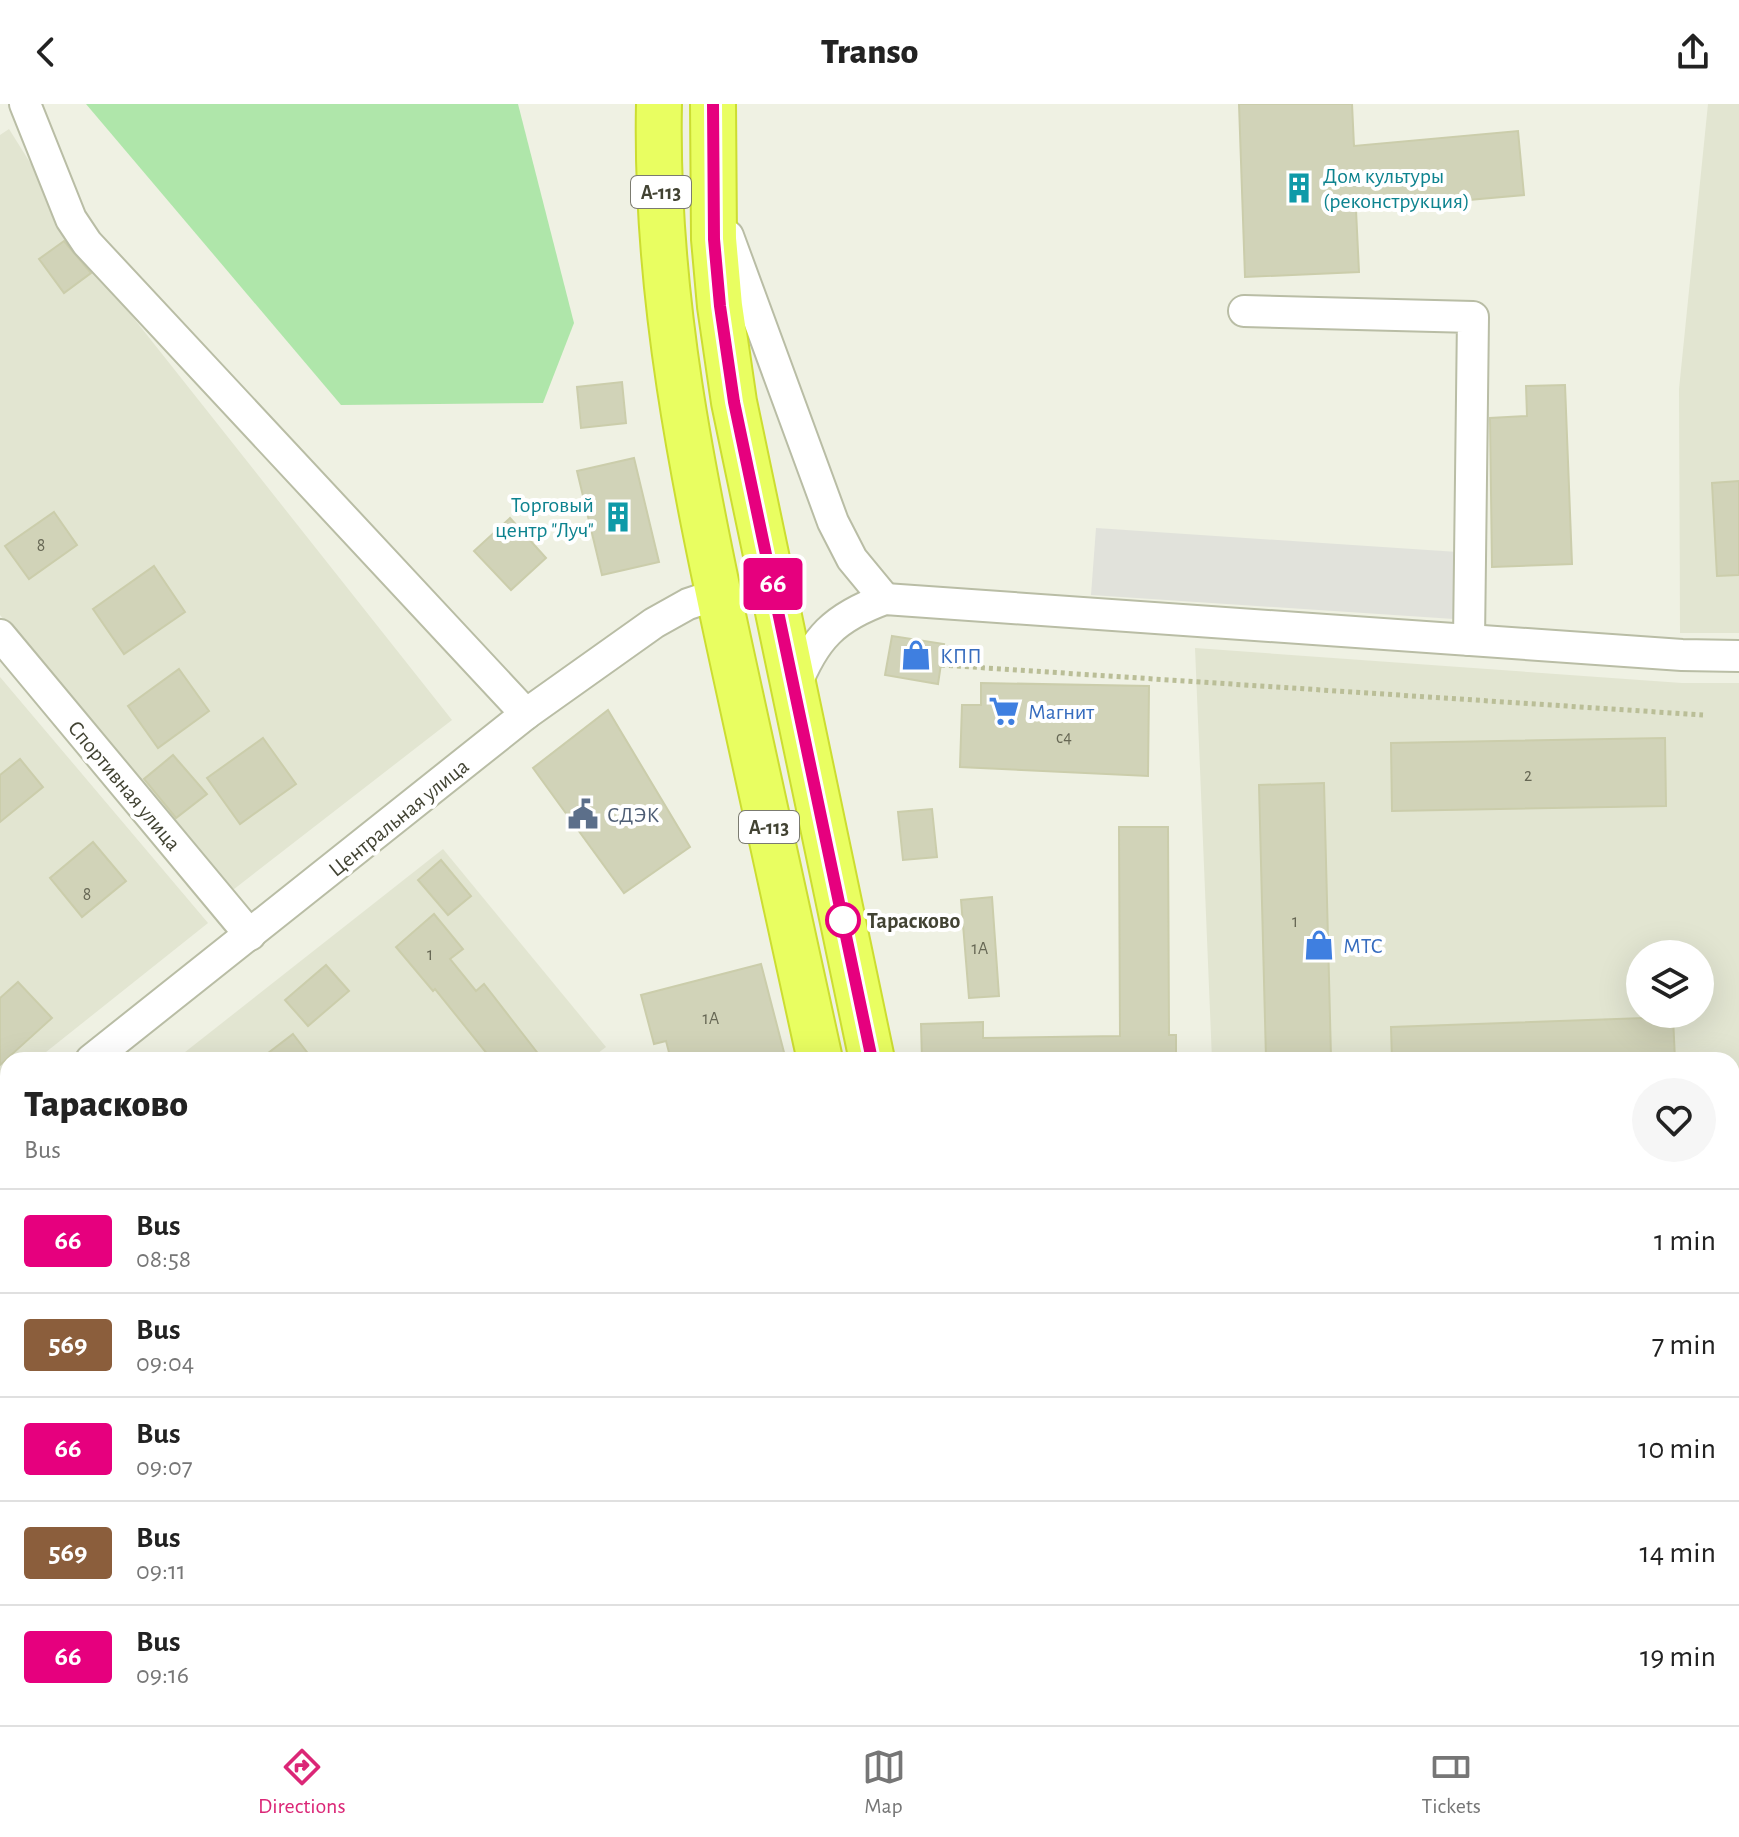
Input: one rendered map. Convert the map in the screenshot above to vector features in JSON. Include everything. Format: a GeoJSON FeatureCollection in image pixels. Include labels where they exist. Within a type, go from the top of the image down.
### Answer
{"type":"FeatureCollection","features":[{"type":"Feature","properties":{"kind":"highway","name":"А-113"},"geometry":{"type":"LineString","coordinates":[[659,104],[663,252],[674,361],[697,499],[818,1052]]}},
{"type":"Feature","properties":{"kind":"highway","name":"А-113"},"geometry":{"type":"LineString","coordinates":[[713,104],[714,239],[734,402],[870,1052]]}},
{"type":"Feature","properties":{"kind":"street"},"geometry":{"type":"LineString","coordinates":[[25,104],[71,219],[87,243],[526,714]]}},
{"type":"Feature","properties":{"kind":"street"},"geometry":{"type":"LineString","coordinates":[[713,180],[732,254],[833,522],[852,559],[885,599]]}},
{"type":"Feature","properties":{"kind":"street"},"geometry":{"type":"LineString","coordinates":[[1244,311],[1473,317],[1469,640]]}},
{"type":"Feature","properties":{"kind":"street","name":"Центральная улица"},"geometry":{"type":"LineString","coordinates":[[101,1052],[526,714],[654,623],[688,604],[718,594]]}},
{"type":"Feature","properties":{"kind":"street"},"geometry":{"type":"LineString","coordinates":[[795,688],[806,658],[824,635],[855,610],[885,599],[1682,655],[1739,656]]}},
{"type":"Feature","properties":{"kind":"street","name":"Спортивная улица"},"geometry":{"type":"LineString","coordinates":[[0,635],[250,935]]}},
{"type":"Feature","properties":{"kind":"path"},"geometry":{"type":"LineString","coordinates":[[941,665],[1703,715]]}},
{"type":"Feature","properties":{"kind":"shaded area"},"geometry":{"type":"Polygon","coordinates":[[[1708,104],[1739,104],[1739,633],[1680,633],[1679,389],[1708,104]]]}},
{"type":"Feature","properties":{"kind":"shaded area"},"geometry":{"type":"Polygon","coordinates":[[[9,129],[105,282],[452,720],[229,893],[0,615],[0,135],[9,129]]]}},
{"type":"Feature","properties":{"kind":"shaded area"},"geometry":{"type":"Polygon","coordinates":[[[1096,528],[1458,552],[1454,619],[1091,595],[1096,528]]]}},
{"type":"Feature","properties":{"kind":"shaded area"},"geometry":{"type":"Polygon","coordinates":[[[1195,648],[1682,683],[1739,683],[1739,1052],[1212,1052],[1195,648]]]}},
{"type":"Feature","properties":{"kind":"shaded area"},"geometry":{"type":"Polygon","coordinates":[[[0,677],[208,923],[46,1052],[0,1052],[0,677]]]}},
{"type":"Feature","properties":{"kind":"shaded area"},"geometry":{"type":"Polygon","coordinates":[[[443,849],[606,1047],[599,1052],[185,1052],[443,849]]]}},
{"type":"Feature","properties":{"kind":"green space"},"geometry":{"type":"Polygon","coordinates":[[[86,104],[518,104],[574,323],[543,403],[341,405],[86,104]]]}},
{"type":"Feature","properties":{"kind":"building","name":"Дом культуры (реконструкция)"},"geometry":{"type":"Polygon","coordinates":[[[1239,104],[1352,104],[1354,146],[1518,131],[1524,195],[1356,210],[1359,272],[1245,277],[1239,104]]]}},
{"type":"Feature","properties":{"kind":"building"},"geometry":{"type":"Polygon","coordinates":[[[64,241],[91,273],[64,293],[39,259],[64,241]]]}},
{"type":"Feature","properties":{"kind":"building"},"geometry":{"type":"Polygon","coordinates":[[[622,382],[626,423],[581,428],[577,387],[622,382]]]}},
{"type":"Feature","properties":{"kind":"building"},"geometry":{"type":"Polygon","coordinates":[[[1565,385],[1572,564],[1492,567],[1490,418],[1527,416],[1526,386],[1565,385]]]}},
{"type":"Feature","properties":{"kind":"building","name":"Торговый центр \"Луч\""},"geometry":{"type":"Polygon","coordinates":[[[634,458],[659,562],[602,575],[577,471],[634,458]]]}},
{"type":"Feature","properties":{"kind":"building"},"geometry":{"type":"Polygon","coordinates":[[[1739,481],[1739,575],[1717,576],[1712,483],[1739,481]]]}},
{"type":"Feature","properties":{"kind":"building"},"geometry":{"type":"Polygon","coordinates":[[[54,512],[77,545],[29,579],[5,546],[54,512]]]}},
{"type":"Feature","properties":{"kind":"building"},"geometry":{"type":"Polygon","coordinates":[[[510,518],[546,558],[511,590],[474,551],[510,518]]]}},
{"type":"Feature","properties":{"kind":"building"},"geometry":{"type":"Polygon","coordinates":[[[154,566],[185,612],[124,654],[93,609],[154,566]]]}},
{"type":"Feature","properties":{"kind":"building","name":"КПП"},"geometry":{"type":"Polygon","coordinates":[[[892,636],[944,644],[938,684],[885,675],[892,636]]]}},
{"type":"Feature","properties":{"kind":"building"},"geometry":{"type":"Polygon","coordinates":[[[179,669],[209,711],[158,748],[128,706],[179,669]]]}},
{"type":"Feature","properties":{"kind":"building"},"geometry":{"type":"Polygon","coordinates":[[[981,683],[1149,686],[1148,776],[960,767],[962,705],[981,705],[981,683]]]}},
{"type":"Feature","properties":{"kind":"building"},"geometry":{"type":"Polygon","coordinates":[[[608,710],[690,847],[624,893],[533,768],[608,710]]]}},
{"type":"Feature","properties":{"kind":"building"},"geometry":{"type":"Polygon","coordinates":[[[263,738],[296,784],[240,824],[207,778],[263,738]]]}},
{"type":"Feature","properties":{"kind":"building"},"geometry":{"type":"Polygon","coordinates":[[[1665,738],[1666,806],[1392,811],[1391,743],[1665,738]]]}},
{"type":"Feature","properties":{"kind":"building"},"geometry":{"type":"Polygon","coordinates":[[[173,755],[207,794],[176,818],[144,779],[173,755]]]}},
{"type":"Feature","properties":{"kind":"building"},"geometry":{"type":"Polygon","coordinates":[[[20,759],[43,787],[0,822],[0,775],[20,759]]]}},
{"type":"Feature","properties":{"kind":"building"},"geometry":{"type":"Polygon","coordinates":[[[1324,783],[1331,1052],[1266,1052],[1259,785],[1324,783]]]}},
{"type":"Feature","properties":{"kind":"building"},"geometry":{"type":"Polygon","coordinates":[[[932,809],[937,857],[903,860],[898,812],[932,809]]]}},
{"type":"Feature","properties":{"kind":"building"},"geometry":{"type":"Polygon","coordinates":[[[1119,827],[1168,827],[1169,1035],[1176,1035],[1176,1052],[922,1052],[921,1024],[983,1022],[983,1038],[1120,1036],[1119,827]]]}},
{"type":"Feature","properties":{"kind":"building"},"geometry":{"type":"Polygon","coordinates":[[[93,842],[126,881],[82,917],[50,878],[93,842]]]}},
{"type":"Feature","properties":{"kind":"building"},"geometry":{"type":"Polygon","coordinates":[[[441,860],[471,896],[448,915],[418,880],[441,860]]]}},
{"type":"Feature","properties":{"kind":"building"},"geometry":{"type":"Polygon","coordinates":[[[992,897],[999,996],[969,998],[961,900],[992,897]]]}},
{"type":"Feature","properties":{"kind":"building"},"geometry":{"type":"Polygon","coordinates":[[[434,914],[463,949],[450,959],[476,991],[484,984],[537,1052],[486,1052],[435,989],[433,991],[396,947],[434,914]]]}},
{"type":"Feature","properties":{"kind":"building"},"geometry":{"type":"Polygon","coordinates":[[[761,964],[784,1052],[669,1052],[666,1041],[654,1044],[641,995],[761,964]]]}},
{"type":"Feature","properties":{"kind":"building"},"geometry":{"type":"Polygon","coordinates":[[[326,965],[349,991],[308,1026],[285,1000],[326,965]]]}},
{"type":"Feature","properties":{"kind":"building"},"geometry":{"type":"Polygon","coordinates":[[[18,982],[52,1018],[14,1052],[0,1052],[0,998],[18,982]]]}},
{"type":"Feature","properties":{"kind":"building"},"geometry":{"type":"Polygon","coordinates":[[[1626,1019],[1626,1028],[1674,1028],[1675,1052],[1392,1052],[1391,1027],[1626,1019]]]}},
{"type":"Feature","properties":{"kind":"building"},"geometry":{"type":"Polygon","coordinates":[[[293,1034],[307,1052],[269,1052],[293,1034]]]}},
{"type":"Feature","properties":{"kind":"bus line","name":"66"},"geometry":{"type":"LineString","coordinates":[[713,104],[714,239],[734,402],[870,1052]]}},
{"type":"Feature","properties":{"kind":"place","name":"Дом культуры (реконструкция)"},"geometry":{"type":"Point","coordinates":[1299,188]}},
{"type":"Feature","properties":{"kind":"place","name":"Торговый центр \"Луч\""},"geometry":{"type":"Point","coordinates":[618,517]}},
{"type":"Feature","properties":{"kind":"place","name":"КПП"},"geometry":{"type":"Point","coordinates":[916,655]}},
{"type":"Feature","properties":{"kind":"place","name":"Магнит"},"geometry":{"type":"Point","coordinates":[1004,711]}},
{"type":"Feature","properties":{"kind":"place","name":"СДЭК"},"geometry":{"type":"Point","coordinates":[583,814]}},
{"type":"Feature","properties":{"kind":"place","name":"Тарасково"},"geometry":{"type":"Point","coordinates":[843,920]}},
{"type":"Feature","properties":{"kind":"place","name":"МТС"},"geometry":{"type":"Point","coordinates":[1319,945]}}]}
